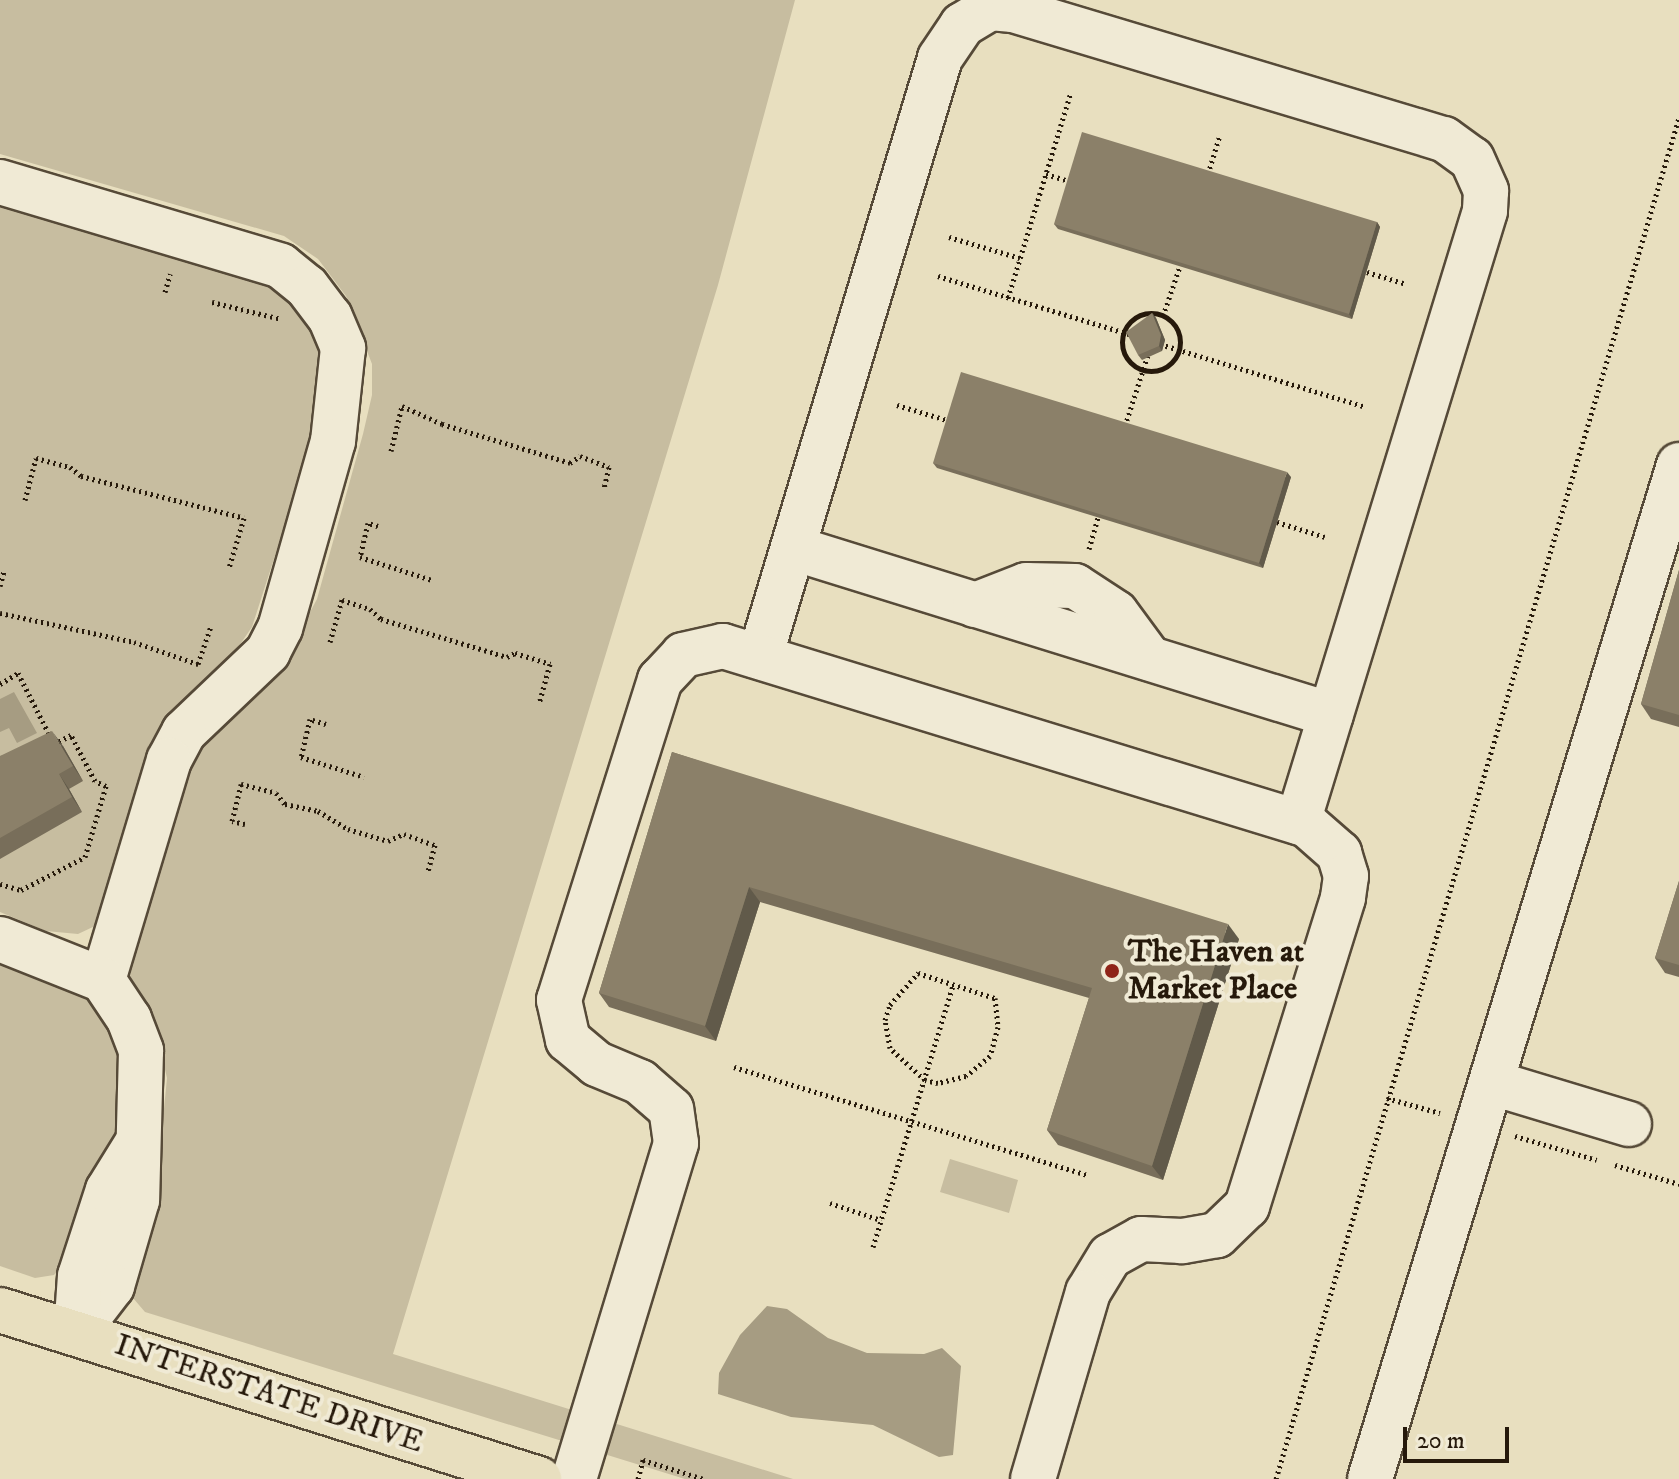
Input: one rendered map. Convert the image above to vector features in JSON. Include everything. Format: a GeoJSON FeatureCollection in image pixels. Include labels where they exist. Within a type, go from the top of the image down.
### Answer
{"type":"FeatureCollection","features":[{"type":"Feature","properties":{"kind":"main road","name":"INTERSTATE DRIVE"},"geometry":{"type":"LineString","coordinates":[[0,1310],[539,1479]]}},
{"type":"Feature","properties":{"kind":"street"},"geometry":{"type":"LineString","coordinates":[[760,657],[940,58],[962,25],[990,8],[1013,10],[1444,139],[1472,159],[1486,191],[1485,211],[1298,822]]}},
{"type":"Feature","properties":{"kind":"street"},"geometry":{"type":"LineString","coordinates":[[0,182],[281,266],[315,297],[343,348],[333,441],[280,628],[258,663],[184,732],[169,760],[103,980]]}},
{"type":"Feature","properties":{"kind":"street"},"geometry":{"type":"LineString","coordinates":[[1370,1479],[1679,465]]}},
{"type":"Feature","properties":{"kind":"street"},"geometry":{"type":"LineString","coordinates":[[793,548],[1331,715]]}},
{"type":"Feature","properties":{"kind":"street"},"geometry":{"type":"LineString","coordinates":[[574,1479],[676,1143],[671,1109],[640,1082],[597,1064],[568,1040],[559,1000],[660,680],[683,655],[723,646],[1298,822],[1339,853],[1346,876],[1247,1206],[1217,1235],[1182,1241],[1141,1239],[1110,1256],[1088,1292],[1033,1479]]}},
{"type":"Feature","properties":{"kind":"street"},"geometry":{"type":"LineString","coordinates":[[0,939],[103,980],[129,1019],[141,1051],[139,1141],[108,1190],[80,1276],[76,1333]]}},
{"type":"Feature","properties":{"kind":"street"},"geometry":{"type":"LineString","coordinates":[[1493,1083],[1629,1124]]}},
{"type":"Feature","properties":{"kind":"path"},"geometry":{"type":"LineString","coordinates":[[1008,298],[1071,92]]}},
{"type":"Feature","properties":{"kind":"path"},"geometry":{"type":"LineString","coordinates":[[1276,1479],[1679,118]]}},
{"type":"Feature","properties":{"kind":"path"},"geometry":{"type":"LineString","coordinates":[[1208,174],[1219,137]]}},
{"type":"Feature","properties":{"kind":"path"},"geometry":{"type":"LineString","coordinates":[[1046,174],[1072,182]]}},
{"type":"Feature","properties":{"kind":"path"},"geometry":{"type":"LineString","coordinates":[[949,237],[1020,258]]}},
{"type":"Feature","properties":{"kind":"path"},"geometry":{"type":"LineString","coordinates":[[1163,316],[1180,266]]}},
{"type":"Feature","properties":{"kind":"path"},"geometry":{"type":"LineString","coordinates":[[1367,272],[1404,283]]}},
{"type":"Feature","properties":{"kind":"path"},"geometry":{"type":"LineString","coordinates":[[938,276],[1138,337]]}},
{"type":"Feature","properties":{"kind":"path"},"geometry":{"type":"LineString","coordinates":[[212,302],[298,323]]}},
{"type":"Feature","properties":{"kind":"path"},"geometry":{"type":"LineString","coordinates":[[1145,314],[1163,316],[1177,329],[1179,350],[1170,364],[1143,370],[1124,351],[1124,333],[1145,314]]}},
{"type":"Feature","properties":{"kind":"path"},"geometry":{"type":"LineString","coordinates":[[1125,426],[1152,342],[1366,407]]}},
{"type":"Feature","properties":{"kind":"path"},"geometry":{"type":"LineString","coordinates":[[897,405],[951,422]]}},
{"type":"Feature","properties":{"kind":"path"},"geometry":{"type":"LineString","coordinates":[[391,451],[402,406],[442,424],[570,463],[580,456],[609,467],[604,488]]}},
{"type":"Feature","properties":{"kind":"path"},"geometry":{"type":"LineString","coordinates":[[25,500],[36,458],[70,467],[81,476],[244,518],[229,568]]}},
{"type":"Feature","properties":{"kind":"path"},"geometry":{"type":"LineString","coordinates":[[1087,556],[1098,517]]}},
{"type":"Feature","properties":{"kind":"path"},"geometry":{"type":"LineString","coordinates":[[1277,522],[1325,537]]}},
{"type":"Feature","properties":{"kind":"path"},"geometry":{"type":"LineString","coordinates":[[378,526],[368,523],[360,557],[432,580]]}},
{"type":"Feature","properties":{"kind":"path"},"geometry":{"type":"LineString","coordinates":[[0,586],[4,571]]}},
{"type":"Feature","properties":{"kind":"path"},"geometry":{"type":"LineString","coordinates":[[330,642],[342,600],[370,609],[381,619],[507,657],[515,653],[550,664],[539,704]]}},
{"type":"Feature","properties":{"kind":"path"},"geometry":{"type":"LineString","coordinates":[[0,613],[134,642],[198,664],[211,626]]}},
{"type":"Feature","properties":{"kind":"path"},"geometry":{"type":"LineString","coordinates":[[0,684],[18,673],[53,745],[71,735],[95,781],[106,786],[85,857],[21,890],[0,884]]}},
{"type":"Feature","properties":{"kind":"path"},"geometry":{"type":"LineString","coordinates":[[326,724],[310,719],[301,757],[364,777]]}},
{"type":"Feature","properties":{"kind":"path"},"geometry":{"type":"LineString","coordinates":[[37,739],[49,734]]}},
{"type":"Feature","properties":{"kind":"path"},"geometry":{"type":"LineString","coordinates":[[245,824],[232,821],[241,784],[276,793],[285,804],[318,811],[361,833],[388,841],[404,834],[435,845],[428,872]]}},
{"type":"Feature","properties":{"kind":"path"},"geometry":{"type":"LineString","coordinates":[[918,973],[995,998],[995,1041],[990,1056],[966,1076],[938,1083],[925,1080],[890,1048],[885,1020],[898,993],[918,973]]}},
{"type":"Feature","properties":{"kind":"path"},"geometry":{"type":"LineString","coordinates":[[873,1247],[954,984]]}},
{"type":"Feature","properties":{"kind":"path"},"geometry":{"type":"LineString","coordinates":[[734,1067],[913,1119],[1088,1175]]}},
{"type":"Feature","properties":{"kind":"path"},"geometry":{"type":"LineString","coordinates":[[1387,1098],[1450,1116]]}},
{"type":"Feature","properties":{"kind":"path"},"geometry":{"type":"LineString","coordinates":[[830,1203],[881,1220]]}},
{"type":"Feature","properties":{"kind":"path"},"geometry":{"type":"LineString","coordinates":[[638,1479],[643,1460],[704,1479]]}},
{"type":"Feature","properties":{"kind":"shaded area"},"geometry":{"type":"Polygon","coordinates":[[[0,0],[795,0],[718,285],[393,1354],[793,1479],[685,1479],[145,1312],[127,1291],[162,1129],[167,1078],[152,1014],[130,978],[131,951],[187,777],[201,750],[282,665],[317,599],[363,434],[372,395],[372,364],[346,296],[318,259],[284,236],[0,154],[0,0]]]}},
{"type":"Feature","properties":{"kind":"shaded area"},"geometry":{"type":"Polygon","coordinates":[[[0,202],[263,280],[309,323],[321,350],[322,410],[252,627],[230,659],[107,907],[95,926],[78,934],[46,931],[0,912],[0,202]]]}},
{"type":"Feature","properties":{"kind":"shaded area"},"geometry":{"type":"Polygon","coordinates":[[[14,692],[37,733],[17,743],[9,728],[0,732],[0,699],[14,692]]]}},
{"type":"Feature","properties":{"kind":"shaded area"},"geometry":{"type":"Polygon","coordinates":[[[0,954],[46,969],[95,1002],[122,1054],[123,1106],[76,1250],[54,1275],[35,1278],[0,1266],[0,954]]]}},
{"type":"Feature","properties":{"kind":"shaded area"},"geometry":{"type":"Polygon","coordinates":[[[950,1159],[1018,1180],[1009,1213],[940,1192],[950,1159]]]}},
{"type":"Feature","properties":{"kind":"shaded area"},"geometry":{"type":"Polygon","coordinates":[[[767,1306],[787,1309],[828,1338],[867,1353],[924,1354],[942,1348],[961,1366],[953,1455],[939,1457],[873,1425],[791,1417],[718,1394],[719,1373],[740,1335],[767,1306]]]}},
{"type":"Feature","properties":{"kind":"building"},"geometry":{"type":"Polygon","coordinates":[[[1082,132],[1377,222],[1349,314],[1054,224],[1082,132]]]}},
{"type":"Feature","properties":{"kind":"building"},"geometry":{"type":"Polygon","coordinates":[[[1152,313],[1161,335],[1159,346],[1138,355],[1126,332],[1152,313]]]}},
{"type":"Feature","properties":{"kind":"building"},"geometry":{"type":"Polygon","coordinates":[[[961,372],[1287,472],[1259,563],[933,463],[961,372]]]}},
{"type":"Feature","properties":{"kind":"building"},"geometry":{"type":"Polygon","coordinates":[[[1679,570],[1679,715],[1641,704],[1679,570]]]}},
{"type":"Feature","properties":{"kind":"building"},"geometry":{"type":"Polygon","coordinates":[[[52,731],[73,766],[59,774],[72,797],[0,838],[0,756],[52,731]]]}},
{"type":"Feature","properties":{"kind":"building","name":"The Haven at Market Place"},"geometry":{"type":"Polygon","coordinates":[[[672,752],[1228,924],[1152,1166],[1047,1130],[1092,988],[749,887],[705,1026],[599,993],[672,752]]]}},
{"type":"Feature","properties":{"kind":"building"},"geometry":{"type":"Polygon","coordinates":[[[1679,881],[1679,965],[1655,958],[1679,881]]]}},
{"type":"Feature","properties":{"kind":"place","name":"The Haven at Market Place"},"geometry":{"type":"Point","coordinates":[1112,971]}}]}
